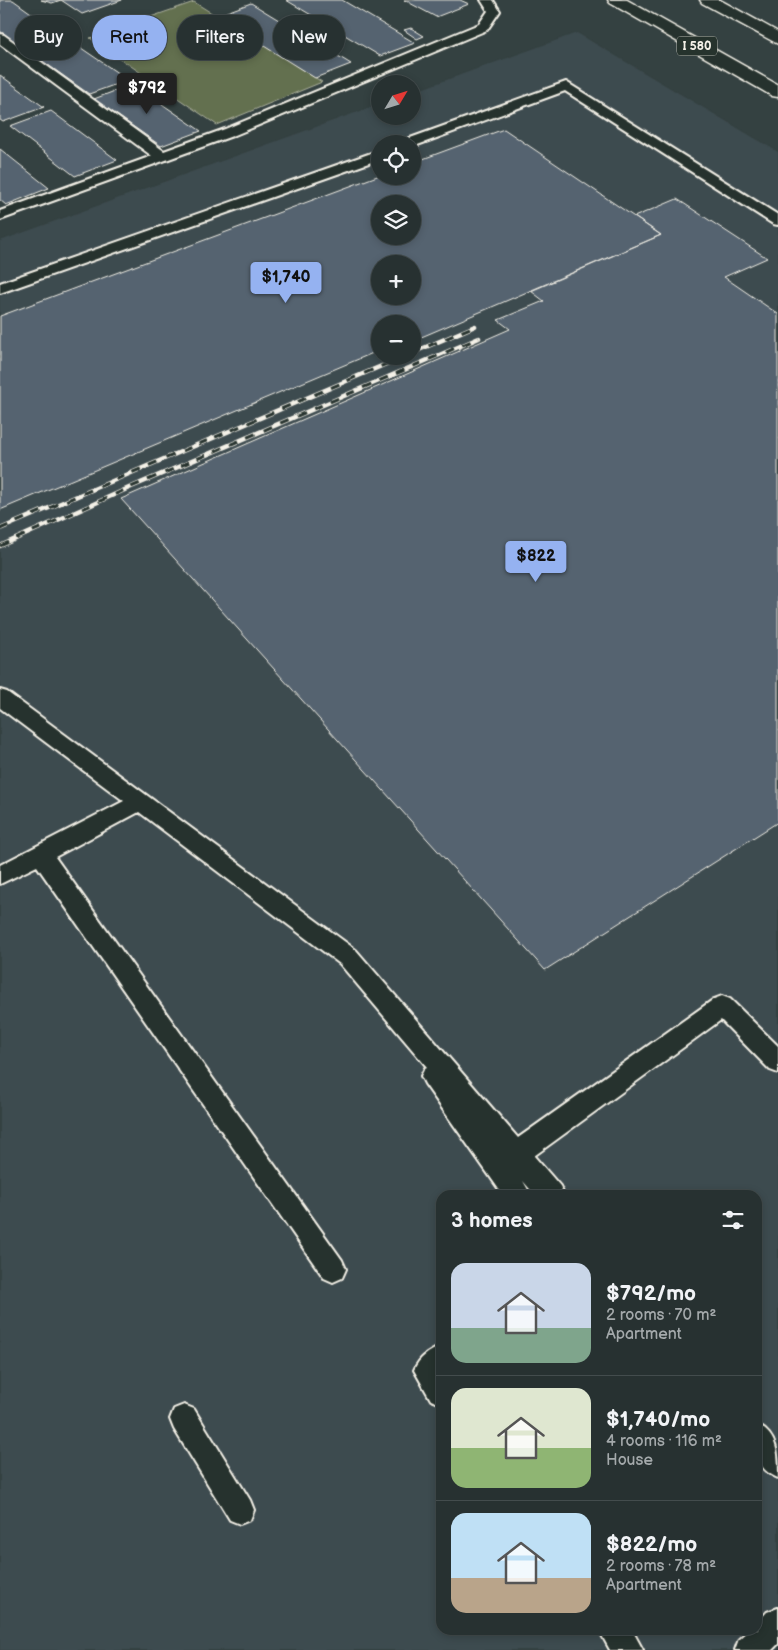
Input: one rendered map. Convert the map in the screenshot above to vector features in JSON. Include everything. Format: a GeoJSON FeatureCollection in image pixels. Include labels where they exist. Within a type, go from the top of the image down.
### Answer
{"type":"FeatureCollection","features":[{"type":"Feature","properties":{"kind":"highway","name":"I 580"},"geometry":{"type":"LineString","coordinates":[[616,0],[778,92]]}},
{"type":"Feature","properties":{"kind":"highway"},"geometry":{"type":"LineString","coordinates":[[708,0],[778,39]]}},
{"type":"Feature","properties":{"kind":"lane"},"geometry":{"type":"LineString","coordinates":[[0,216],[230,132],[483,27],[494,11],[486,0]]}},
{"type":"Feature","properties":{"kind":"lane"},"geometry":{"type":"LineString","coordinates":[[0,38],[163,156]]}},
{"type":"Feature","properties":{"kind":"lane"},"geometry":{"type":"LineString","coordinates":[[421,139],[566,86],[778,221]]}},
{"type":"Feature","properties":{"kind":"lane"},"geometry":{"type":"LineString","coordinates":[[0,288],[371,157]]}},
{"type":"Feature","properties":{"kind":"lane"},"geometry":{"type":"LineString","coordinates":[[0,697],[348,957],[547,1190]]}},
{"type":"Feature","properties":{"kind":"lane"},"geometry":{"type":"LineString","coordinates":[[0,875],[140,802]]}},
{"type":"Feature","properties":{"kind":"lane"},"geometry":{"type":"LineString","coordinates":[[41,854],[333,1268]]}},
{"type":"Feature","properties":{"kind":"lane"},"geometry":{"type":"LineString","coordinates":[[348,957],[514,1190]]}},
{"type":"Feature","properties":{"kind":"lane"},"geometry":{"type":"LineString","coordinates":[[516,1154],[722,1006],[778,1062]]}},
{"type":"Feature","properties":{"kind":"lane"},"geometry":{"type":"LineString","coordinates":[[184,1419],[240,1510]]}},
{"type":"Feature","properties":{"kind":"lane"},"geometry":{"type":"LineString","coordinates":[[762,1444],[778,1464]]}},
{"type":"Feature","properties":{"kind":"lane"},"geometry":{"type":"LineString","coordinates":[[750,1650],[778,1623]]}},
{"type":"Feature","properties":{"kind":"lane"},"geometry":{"type":"LineString","coordinates":[[618,1635],[628,1650]]}},
{"type":"Feature","properties":{"kind":"shaded area"},"geometry":{"type":"Polygon","coordinates":[[[577,33],[778,152],[778,1650],[0,1650],[0,241],[371,107],[371,125],[421,125],[421,89],[577,33]]]}},
{"type":"Feature","properties":{"kind":"green space"},"geometry":{"type":"Polygon","coordinates":[[[194,2],[215,15],[177,15],[177,60],[263,60],[263,45],[273,51],[273,60],[287,60],[322,82],[217,125],[122,60],[167,60],[167,15],[156,15],[194,2]]]}},
{"type":"Feature","properties":{"kind":"building"},"geometry":{"type":"Polygon","coordinates":[[[0,0],[13,0],[34,15],[15,15],[15,42],[0,31],[0,0]]]}},
{"type":"Feature","properties":{"kind":"building"},"geometry":{"type":"Polygon","coordinates":[[[41,0],[61,0],[52,3],[41,0]]]}},
{"type":"Feature","properties":{"kind":"building"},"geometry":{"type":"Polygon","coordinates":[[[61,0],[122,0],[82,14],[61,0]]]}},
{"type":"Feature","properties":{"kind":"building"},"geometry":{"type":"Polygon","coordinates":[[[286,0],[342,0],[415,43],[380,56],[345,35],[345,15],[311,15],[286,0]]]}},
{"type":"Feature","properties":{"kind":"building"},"geometry":{"type":"Polygon","coordinates":[[[404,0],[460,0],[469,4],[436,17],[404,0]]]}},
{"type":"Feature","properties":{"kind":"building"},"geometry":{"type":"Polygon","coordinates":[[[251,3],[273,16],[273,52],[263,45],[263,15],[219,15],[251,3]]]}},
{"type":"Feature","properties":{"kind":"building"},"geometry":{"type":"Polygon","coordinates":[[[411,28],[424,36],[417,39],[404,30],[411,28]]]}},
{"type":"Feature","properties":{"kind":"building"},"geometry":{"type":"Polygon","coordinates":[[[82,49],[92,55],[92,60],[99,60],[128,80],[89,94],[41,60],[82,60],[82,49]]]}},
{"type":"Feature","properties":{"kind":"building"},"geometry":{"type":"Polygon","coordinates":[[[286,60],[344,60],[351,64],[315,78],[286,60]]]}},
{"type":"Feature","properties":{"kind":"building"},"geometry":{"type":"Polygon","coordinates":[[[0,75],[44,107],[3,122],[0,120],[0,75]]]}},
{"type":"Feature","properties":{"kind":"building"},"geometry":{"type":"Polygon","coordinates":[[[133,84],[201,131],[161,146],[94,99],[133,84]]]}},
{"type":"Feature","properties":{"kind":"building"},"geometry":{"type":"Polygon","coordinates":[[[51,111],[117,160],[75,176],[10,126],[51,111]]]}},
{"type":"Feature","properties":{"kind":"building"},"geometry":{"type":"Polygon","coordinates":[[[504,129],[661,235],[421,337],[421,315],[371,315],[371,354],[0,510],[0,316],[371,178],[371,185],[421,185],[421,160],[504,129]]]}},
{"type":"Feature","properties":{"kind":"building"},"geometry":{"type":"Polygon","coordinates":[[[0,149],[49,188],[6,205],[0,200],[0,149]]]}},
{"type":"Feature","properties":{"kind":"building"},"geometry":{"type":"Polygon","coordinates":[[[677,199],[767,258],[724,277],[778,314],[778,822],[545,970],[121,499],[510,329],[498,320],[544,301],[531,291],[661,235],[634,217],[677,199]]]}},
{"type":"Feature","properties":{"kind":"railway"},"geometry":{"type":"LineString","coordinates":[[421,349],[475,326]]}},
{"type":"Feature","properties":{"kind":"railway"},"geometry":{"type":"LineString","coordinates":[[0,546],[129,488],[479,338]]}},
{"type":"Feature","properties":{"kind":"railway"},"geometry":{"type":"LineString","coordinates":[[0,529],[384,365]]}}]}
